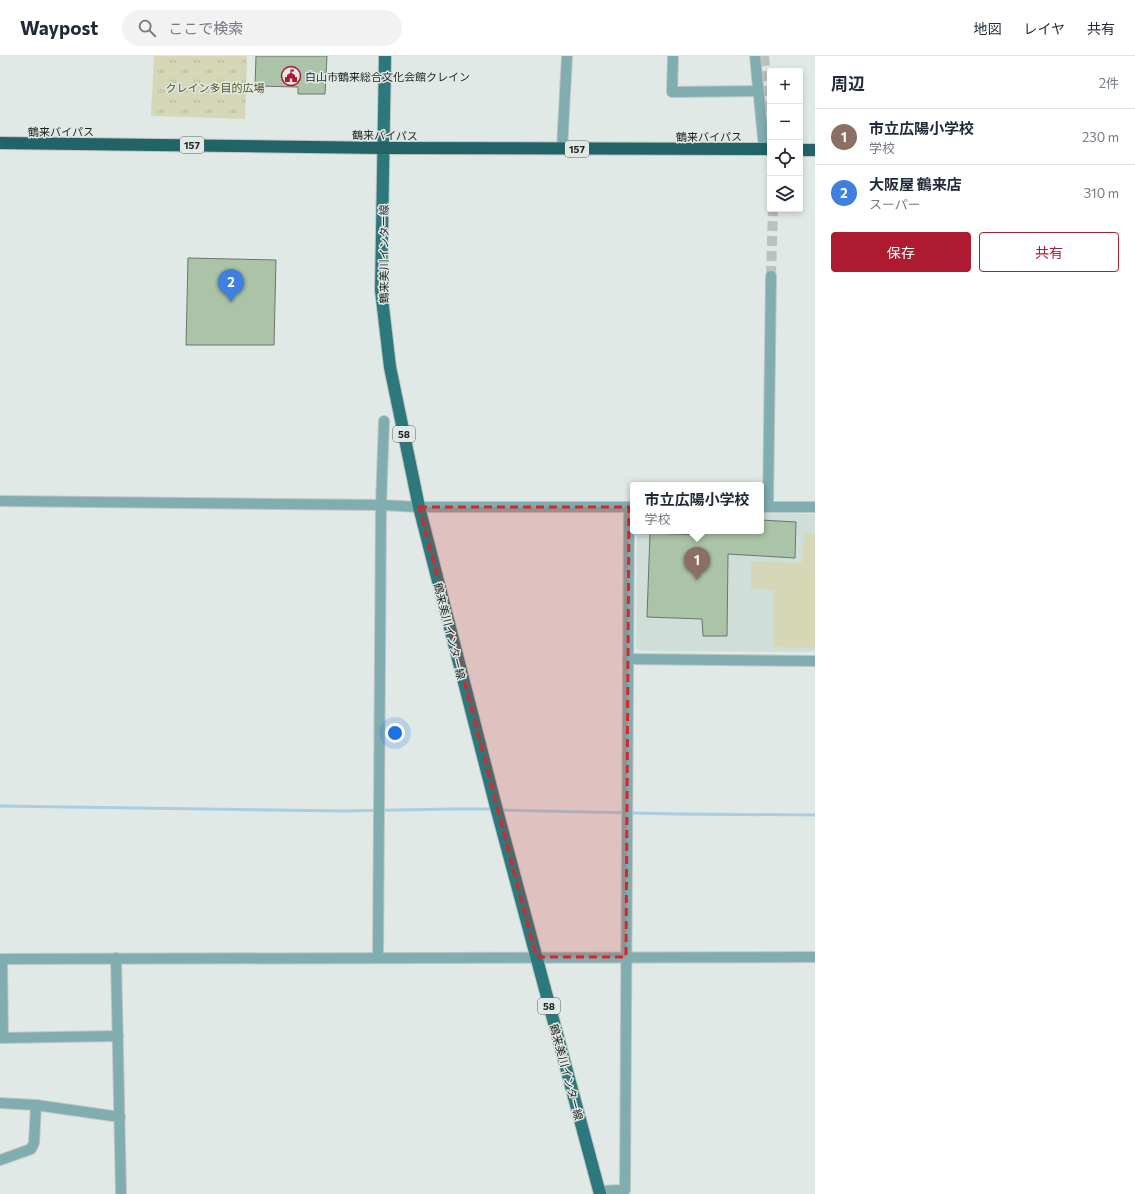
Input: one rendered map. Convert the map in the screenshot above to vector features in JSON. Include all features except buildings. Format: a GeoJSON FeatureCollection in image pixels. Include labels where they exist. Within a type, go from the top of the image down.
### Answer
{"type":"FeatureCollection","features":[{"type":"Feature","properties":{"kind":"highway","name":"鶴来バイパス"},"geometry":{"type":"LineString","coordinates":[[0,143],[384,148],[767,148]]}},
{"type":"Feature","properties":{"kind":"highway"},"geometry":{"type":"LineString","coordinates":[[803,150],[815,150]]}},
{"type":"Feature","properties":{"kind":"main road","name":"鶴来美川インター線"},"geometry":{"type":"LineString","coordinates":[[385,56],[381,290],[390,367],[418,507],[495,803],[600,1192]]}},
{"type":"Feature","properties":{"kind":"street"},"geometry":{"type":"LineString","coordinates":[[562,149],[567,56]]}},
{"type":"Feature","properties":{"kind":"street"},"geometry":{"type":"LineString","coordinates":[[673,56],[672,92],[758,91]]}},
{"type":"Feature","properties":{"kind":"street"},"geometry":{"type":"LineString","coordinates":[[755,56],[758,91],[767,148]]}},
{"type":"Feature","properties":{"kind":"street"},"geometry":{"type":"LineString","coordinates":[[771,276],[764,507],[815,507]]}},
{"type":"Feature","properties":{"kind":"street"},"geometry":{"type":"LineString","coordinates":[[378,957],[381,505],[384,421]]}},
{"type":"Feature","properties":{"kind":"street"},"geometry":{"type":"LineString","coordinates":[[0,501],[381,505],[418,507],[630,507]]}},
{"type":"Feature","properties":{"kind":"street"},"geometry":{"type":"LineString","coordinates":[[600,1192],[625,1190],[628,659],[630,534]]}},
{"type":"Feature","properties":{"kind":"street"},"geometry":{"type":"LineString","coordinates":[[628,659],[815,661]]}},
{"type":"Feature","properties":{"kind":"street"},"geometry":{"type":"LineString","coordinates":[[118,1036],[1,1038],[1,959],[815,957]]}},
{"type":"Feature","properties":{"kind":"street"},"geometry":{"type":"LineString","coordinates":[[116,958],[121,1194]]}},
{"type":"Feature","properties":{"kind":"street"},"geometry":{"type":"LineString","coordinates":[[0,1102],[36,1105],[120,1117]]}},
{"type":"Feature","properties":{"kind":"street"},"geometry":{"type":"LineString","coordinates":[[0,1160],[31,1149],[34,1143],[36,1105]]}},
{"type":"Feature","properties":{"kind":"highlighted area"},"geometry":{"type":"Polygon","coordinates":[[[419,507],[629,507],[626,957],[536,957],[419,507]]]}},
{"type":"Feature","properties":{"kind":"shaded area"},"geometry":{"type":"Polygon","coordinates":[[[764,513],[815,514],[815,652],[641,651],[636,648],[637,534],[764,534],[764,513]]]}},
{"type":"Feature","properties":{"kind":"green space","name":"クレイン多目的広場"},"geometry":{"type":"Polygon","coordinates":[[[154,56],[247,56],[245,119],[151,116],[154,56]]]}},
{"type":"Feature","properties":{"kind":"green space"},"geometry":{"type":"Polygon","coordinates":[[[805,533],[815,534],[815,648],[774,647],[774,590],[751,589],[751,561],[802,563],[805,533]]]}},
{"type":"Feature","properties":{"kind":"waterway"},"geometry":{"type":"LineString","coordinates":[[0,806],[344,811],[494,809]]}},
{"type":"Feature","properties":{"kind":"waterway"},"geometry":{"type":"LineString","coordinates":[[500,810],[815,815]]}},
{"type":"Feature","properties":{"kind":"tunnel"},"geometry":{"type":"LineString","coordinates":[[764,56],[769,104]]}},
{"type":"Feature","properties":{"kind":"tunnel"},"geometry":{"type":"LineString","coordinates":[[771,276],[773,212]]}},
{"type":"Feature","properties":{"kind":"place","name":"白山市鶴来総合文化会館クレイン"},"geometry":{"type":"Point","coordinates":[291,76]}},
{"type":"Feature","properties":{"kind":"place","name":"大阪屋 鶴来店"},"geometry":{"type":"Point","coordinates":[231,302]}},
{"type":"Feature","properties":{"kind":"place","name":"市立広陽小学校"},"geometry":{"type":"Point","coordinates":[697,580]}}]}
